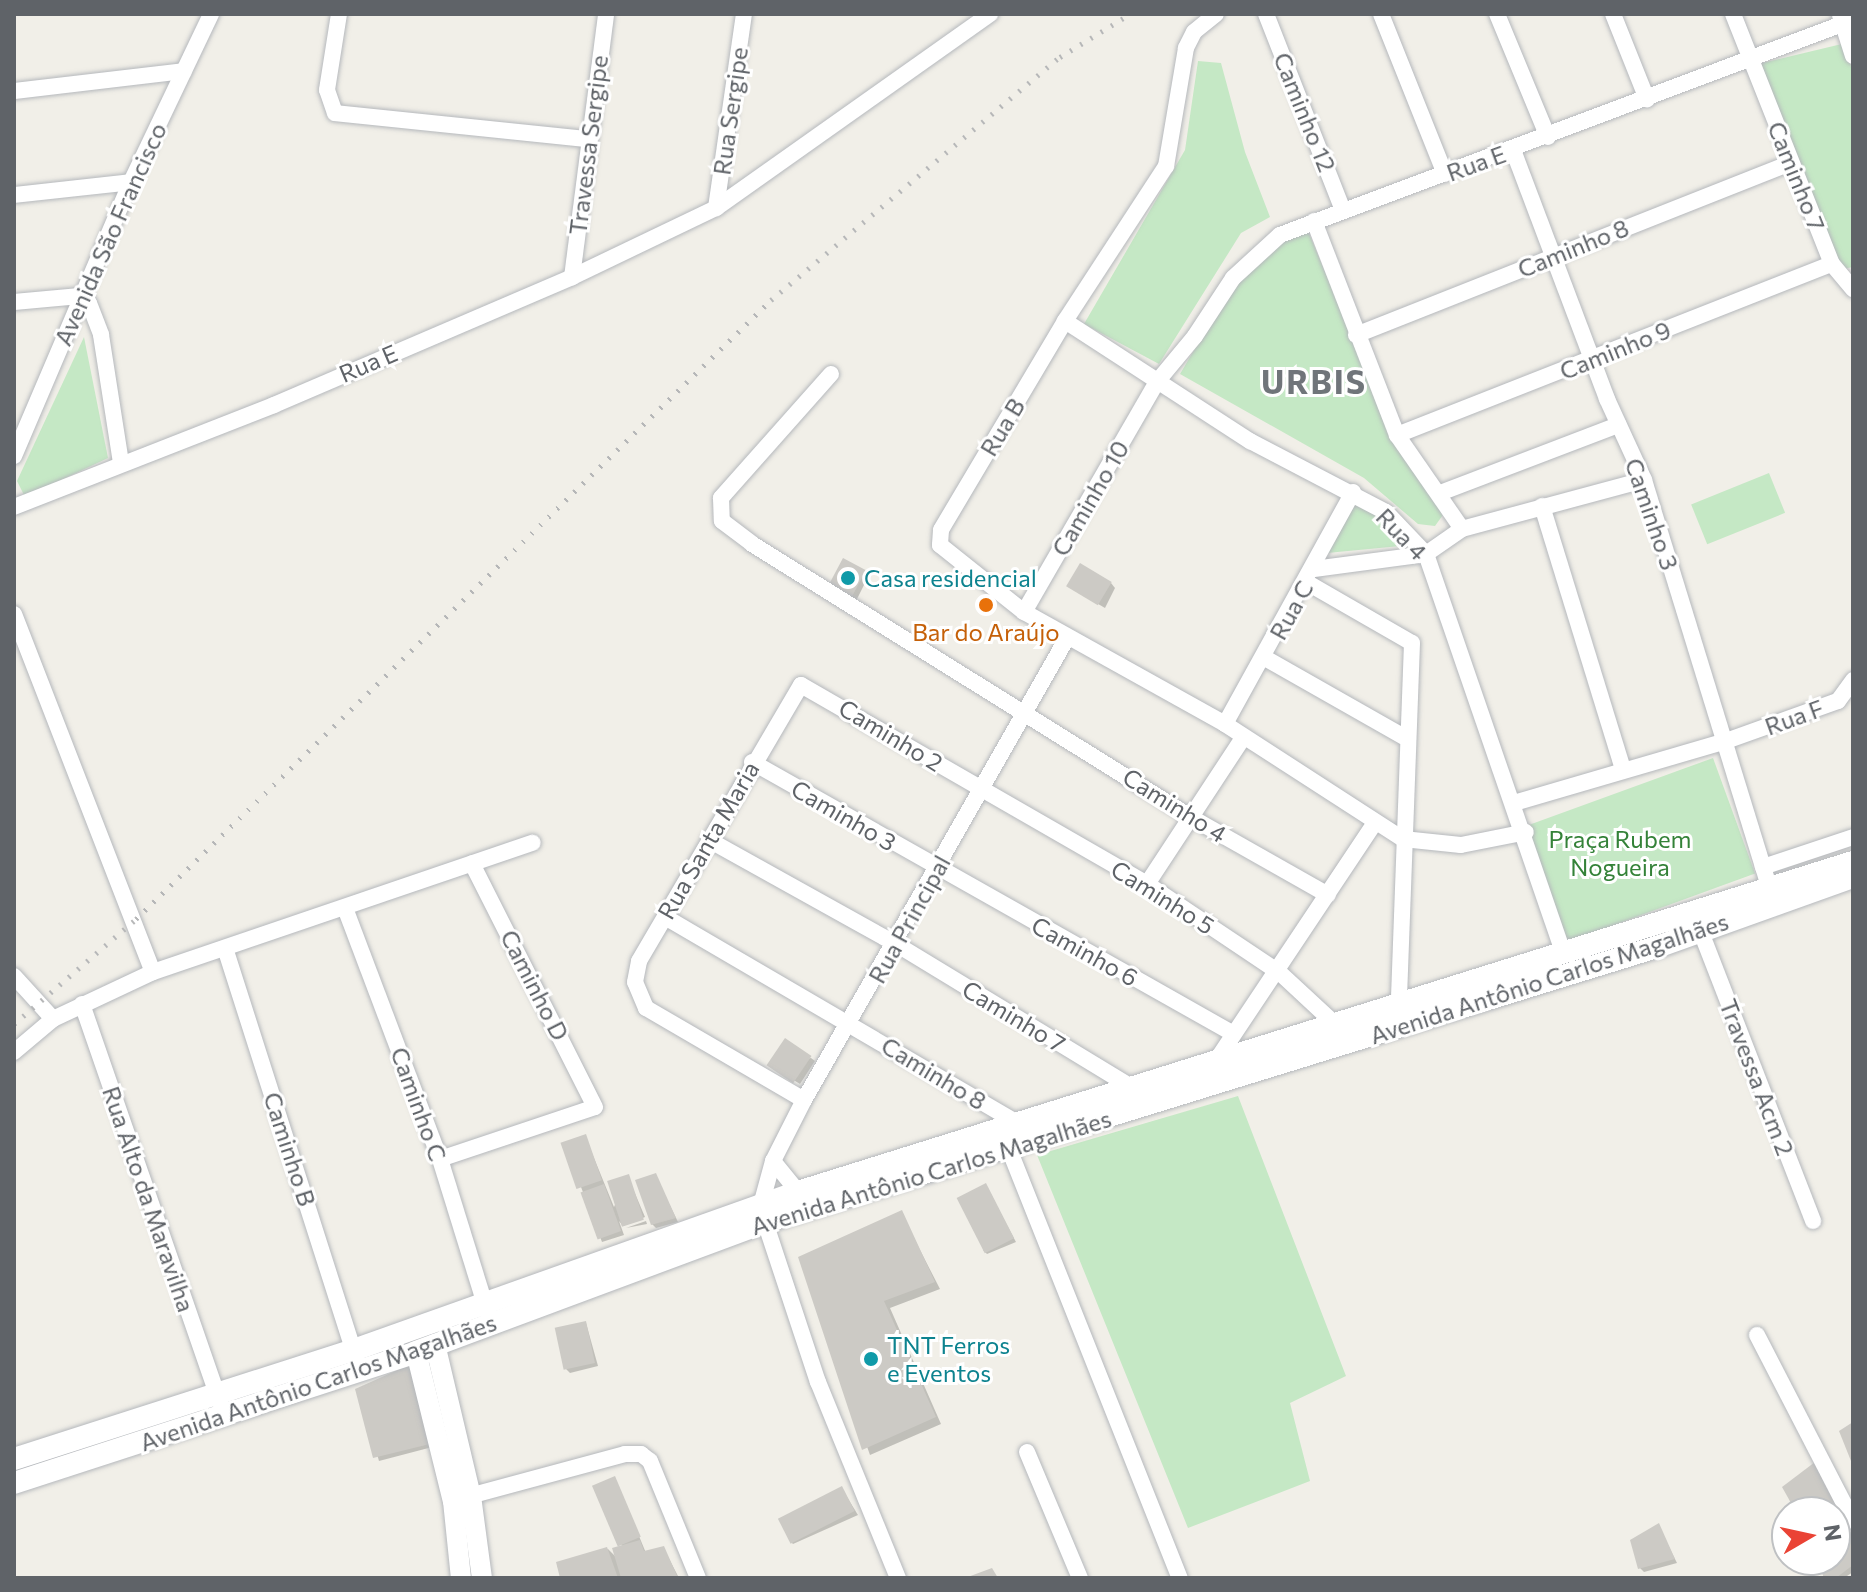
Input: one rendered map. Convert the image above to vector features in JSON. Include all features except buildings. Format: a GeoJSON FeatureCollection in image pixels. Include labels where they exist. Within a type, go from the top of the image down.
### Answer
{"type":"FeatureCollection","features":[{"type":"Feature","properties":{"kind":"main road","name":"Avenida Antônio Carlos Magalhães"},"geometry":{"type":"LineString","coordinates":[[14,1483],[226,1416],[357,1360],[763,1214],[1009,1134],[1133,1088],[1562,950],[1766,877],[1852,876]]}},
{"type":"Feature","properties":{"kind":"main road","name":"Avenida Antônio Carlos Magalhães"},"geometry":{"type":"LineString","coordinates":[[763,1214],[798,1192],[1569,973],[1701,932],[1852,876]]}},
{"type":"Feature","properties":{"kind":"main road","name":"Avenida Antônio Carlos Magalhães"},"geometry":{"type":"LineString","coordinates":[[14,1459],[215,1393],[357,1360],[425,1348],[488,1314]]}},
{"type":"Feature","properties":{"kind":"street","name":"Avenida São Francisco"},"geometry":{"type":"LineString","coordinates":[[14,456],[80,296],[211,14]]}},
{"type":"Feature","properties":{"kind":"street"},"geometry":{"type":"LineString","coordinates":[[339,14],[327,90],[335,113],[588,139]]}},
{"type":"Feature","properties":{"kind":"street","name":"Travessa Sergipe"},"geometry":{"type":"LineString","coordinates":[[572,277],[606,14]]}},
{"type":"Feature","properties":{"kind":"street","name":"Rua Sergipe"},"geometry":{"type":"LineString","coordinates":[[716,208],[744,14]]}},
{"type":"Feature","properties":{"kind":"street","name":"Rua E"},"geometry":{"type":"LineString","coordinates":[[14,507],[121,462],[274,405],[572,277],[716,208],[990,14]]}},
{"type":"Feature","properties":{"kind":"street","name":"Rua B"},"geometry":{"type":"LineString","coordinates":[[1216,14],[1194,32],[1186,48],[1166,166],[1065,321],[939,539],[943,550],[1024,612],[1067,638],[1126,665],[1225,724]]}},
{"type":"Feature","properties":{"kind":"street","name":"Caminho 12"},"geometry":{"type":"LineString","coordinates":[[1266,14],[1343,210]]}},
{"type":"Feature","properties":{"kind":"street"},"geometry":{"type":"LineString","coordinates":[[1381,14],[1445,174]]}},
{"type":"Feature","properties":{"kind":"street"},"geometry":{"type":"LineString","coordinates":[[1497,14],[1548,137]]}},
{"type":"Feature","properties":{"kind":"street"},"geometry":{"type":"LineString","coordinates":[[1613,14],[1647,99]]}},
{"type":"Feature","properties":{"kind":"street","name":"Caminho 7"},"geometry":{"type":"LineString","coordinates":[[1733,14],[1832,264],[1853,289]]}},
{"type":"Feature","properties":{"kind":"street"},"geometry":{"type":"LineString","coordinates":[[1848,26],[1853,56]]}},
{"type":"Feature","properties":{"kind":"street","name":"Rua E"},"geometry":{"type":"LineString","coordinates":[[1156,383],[1241,269],[1280,235],[1548,137],[1751,57],[1848,26]]}},
{"type":"Feature","properties":{"kind":"street"},"geometry":{"type":"LineString","coordinates":[[14,91],[184,71]]}},
{"type":"Feature","properties":{"kind":"street","name":"Caminho 3"},"geometry":{"type":"LineString","coordinates":[[1513,150],[1618,425],[1644,480],[1766,877]]}},
{"type":"Feature","properties":{"kind":"street","name":"Caminho 8"},"geometry":{"type":"LineString","coordinates":[[1356,335],[1790,163]]}},
{"type":"Feature","properties":{"kind":"street"},"geometry":{"type":"LineString","coordinates":[[14,195],[131,182]]}},
{"type":"Feature","properties":{"kind":"street"},"geometry":{"type":"LineString","coordinates":[[1314,221],[1397,435],[1462,529]]}},
{"type":"Feature","properties":{"kind":"street","name":"Caminho 9"},"geometry":{"type":"LineString","coordinates":[[1397,435],[1832,264]]}},
{"type":"Feature","properties":{"kind":"street"},"geometry":{"type":"LineString","coordinates":[[14,302],[80,296],[99,322],[121,462]]}},
{"type":"Feature","properties":{"kind":"street","name":"Rua 4"},"geometry":{"type":"LineString","coordinates":[[1065,321],[1156,383],[1250,441],[1353,492],[1386,512],[1426,554],[1526,832],[1562,950]]}},
{"type":"Feature","properties":{"kind":"street","name":"Caminho 4"},"geometry":{"type":"LineString","coordinates":[[831,374],[727,490],[719,515],[752,544],[874,621],[1025,710],[1192,818],[1328,895]]}},
{"type":"Feature","properties":{"kind":"street","name":"Caminho 10"},"geometry":{"type":"LineString","coordinates":[[1024,612],[1156,383]]}},
{"type":"Feature","properties":{"kind":"street"},"geometry":{"type":"LineString","coordinates":[[1440,493],[1618,425]]}},
{"type":"Feature","properties":{"kind":"street"},"geometry":{"type":"LineString","coordinates":[[1310,576],[1426,554],[1462,529],[1644,480]]}},
{"type":"Feature","properties":{"kind":"street","name":"Rua C"},"geometry":{"type":"LineString","coordinates":[[1225,724],[1265,658],[1353,492]]}},
{"type":"Feature","properties":{"kind":"street"},"geometry":{"type":"LineString","coordinates":[[1542,506],[1623,770]]}},
{"type":"Feature","properties":{"kind":"street"},"geometry":{"type":"LineString","coordinates":[[1310,576],[1412,643],[1406,738],[1399,1002]]}},
{"type":"Feature","properties":{"kind":"street"},"geometry":{"type":"LineString","coordinates":[[14,614],[153,972]]}},
{"type":"Feature","properties":{"kind":"street","name":"Rua Principal"},"geometry":{"type":"LineString","coordinates":[[763,1214],[773,1161],[804,1100],[896,944],[1067,638]]}},
{"type":"Feature","properties":{"kind":"street"},"geometry":{"type":"LineString","coordinates":[[1265,658],[1406,738]]}},
{"type":"Feature","properties":{"kind":"street","name":"Rua F"},"geometry":{"type":"LineString","coordinates":[[1726,741],[1838,701],[1853,680]]}},
{"type":"Feature","properties":{"kind":"street","name":"Rua Santa Maria"},"geometry":{"type":"LineString","coordinates":[[801,685],[752,762],[639,961],[635,982],[639,1002],[804,1100]]}},
{"type":"Feature","properties":{"kind":"street","name":"Caminho 2"},"geometry":{"type":"LineString","coordinates":[[801,685],[981,788]]}},
{"type":"Feature","properties":{"kind":"street"},"geometry":{"type":"LineString","coordinates":[[1225,724],[1374,824],[1403,839],[1461,845],[1526,832]]}},
{"type":"Feature","properties":{"kind":"street"},"geometry":{"type":"LineString","coordinates":[[1147,884],[1243,738]]}},
{"type":"Feature","properties":{"kind":"street"},"geometry":{"type":"LineString","coordinates":[[1514,803],[1726,741]]}},
{"type":"Feature","properties":{"kind":"street","name":"Caminho 3"},"geometry":{"type":"LineString","coordinates":[[752,762],[937,869]]}},
{"type":"Feature","properties":{"kind":"street","name":"Caminho 5"},"geometry":{"type":"LineString","coordinates":[[981,788],[1147,884],[1280,973],[1334,1023]]}},
{"type":"Feature","properties":{"kind":"street"},"geometry":{"type":"LineString","coordinates":[[1216,1061],[1232,1033],[1280,973],[1374,824]]}},
{"type":"Feature","properties":{"kind":"street"},"geometry":{"type":"LineString","coordinates":[[1766,877],[1853,837]]}},
{"type":"Feature","properties":{"kind":"street"},"geometry":{"type":"LineString","coordinates":[[709,840],[896,944]]}},
{"type":"Feature","properties":{"kind":"street"},"geometry":{"type":"LineString","coordinates":[[14,1052],[53,1019],[153,972],[533,843]]}},
{"type":"Feature","properties":{"kind":"street","name":"Caminho D"},"geometry":{"type":"LineString","coordinates":[[440,1159],[595,1107],[472,863]]}},
{"type":"Feature","properties":{"kind":"street","name":"Caminho 6"},"geometry":{"type":"LineString","coordinates":[[937,869],[1232,1033]]}},
{"type":"Feature","properties":{"kind":"street","name":"Caminho C"},"geometry":{"type":"LineString","coordinates":[[345,908],[440,1159],[488,1314]]}},
{"type":"Feature","properties":{"kind":"street"},"geometry":{"type":"LineString","coordinates":[[665,917],[850,1024]]}},
{"type":"Feature","properties":{"kind":"street","name":"Travessa Acm 2"},"geometry":{"type":"LineString","coordinates":[[1701,932],[1813,1221]]}},
{"type":"Feature","properties":{"kind":"street","name":"Caminho 7"},"geometry":{"type":"LineString","coordinates":[[896,944],[1133,1088]]}},
{"type":"Feature","properties":{"kind":"street","name":"Caminho B"},"geometry":{"type":"LineString","coordinates":[[225,948],[357,1360]]}},
{"type":"Feature","properties":{"kind":"street"},"geometry":{"type":"LineString","coordinates":[[1562,950],[1569,973]]}},
{"type":"Feature","properties":{"kind":"street"},"geometry":{"type":"LineString","coordinates":[[16,986],[53,1019]]}},
{"type":"Feature","properties":{"kind":"street","name":"Rua Alto da Maravilha"},"geometry":{"type":"LineString","coordinates":[[82,1004],[215,1393],[226,1416]]}},
{"type":"Feature","properties":{"kind":"street","name":"Caminho 8"},"geometry":{"type":"LineString","coordinates":[[850,1024],[1009,1134]]}},
{"type":"Feature","properties":{"kind":"street"},"geometry":{"type":"LineString","coordinates":[[1009,1134],[1180,1578]]}},
{"type":"Feature","properties":{"kind":"street"},"geometry":{"type":"LineString","coordinates":[[773,1161],[798,1192]]}},
{"type":"Feature","properties":{"kind":"street"},"geometry":{"type":"LineString","coordinates":[[763,1214],[818,1382],[898,1578]]}},
{"type":"Feature","properties":{"kind":"street"},"geometry":{"type":"LineString","coordinates":[[1757,1335],[1853,1521]]}},
{"type":"Feature","properties":{"kind":"street"},"geometry":{"type":"LineString","coordinates":[[425,1348],[482,1578]]}},
{"type":"Feature","properties":{"kind":"street"},"geometry":{"type":"LineString","coordinates":[[1027,1452],[1080,1578]]}},
{"type":"Feature","properties":{"kind":"street"},"geometry":{"type":"LineString","coordinates":[[462,1498],[625,1454],[641,1454],[650,1461],[698,1578]]}},
{"type":"Feature","properties":{"kind":"street"},"geometry":{"type":"LineString","coordinates":[[461,1578],[462,1498]]}},
{"type":"Feature","properties":{"kind":"green space"},"geometry":{"type":"Polygon","coordinates":[[[1846,43],[1853,77],[1853,267],[1838,270],[1758,64],[1846,43]]]}},
{"type":"Feature","properties":{"kind":"green space"},"geometry":{"type":"Polygon","coordinates":[[[1198,61],[1221,63],[1245,152],[1270,217],[1241,233],[1159,364],[1084,324],[1185,150],[1198,61]]]}},
{"type":"Feature","properties":{"kind":"green space"},"geometry":{"type":"Polygon","coordinates":[[[1308,231],[1390,429],[1445,512],[1435,526],[1418,524],[1364,478],[1180,374],[1232,286],[1278,242],[1308,231]]]}},
{"type":"Feature","properties":{"kind":"green space"},"geometry":{"type":"Polygon","coordinates":[[[84,337],[108,458],[25,497],[17,481],[84,337]]]}},
{"type":"Feature","properties":{"kind":"green space"},"geometry":{"type":"Polygon","coordinates":[[[1769,473],[1785,513],[1707,544],[1691,504],[1769,473]]]}},
{"type":"Feature","properties":{"kind":"green space"},"geometry":{"type":"Polygon","coordinates":[[[1363,491],[1411,545],[1327,553],[1363,491]]]}},
{"type":"Feature","properties":{"kind":"green space","name":"Praça Rubem Nogueira"},"geometry":{"type":"Polygon","coordinates":[[[1713,758],[1755,874],[1568,942],[1526,826],[1713,758]]]}},
{"type":"Feature","properties":{"kind":"green space"},"geometry":{"type":"Polygon","coordinates":[[[1238,1096],[1346,1376],[1290,1403],[1310,1481],[1188,1528],[1037,1155],[1238,1096]]]}},
{"type":"Feature","properties":{"kind":"railway"},"geometry":{"type":"LineString","coordinates":[[14,1024],[136,919],[771,300],[1060,57],[1130,14]]}},
{"type":"Feature","properties":{"kind":"place","name":"Casa residencial"},"geometry":{"type":"Point","coordinates":[848,578]}},
{"type":"Feature","properties":{"kind":"place","name":"Bar do Araújo"},"geometry":{"type":"Point","coordinates":[986,605]}},
{"type":"Feature","properties":{"kind":"place","name":"TNT Ferros e Eventos"},"geometry":{"type":"Point","coordinates":[871,1359]}},
{"type":"Feature","properties":{"kind":"district","name":"URBIS"},"geometry":{"type":"Point","coordinates":[1314,381]}}]}
